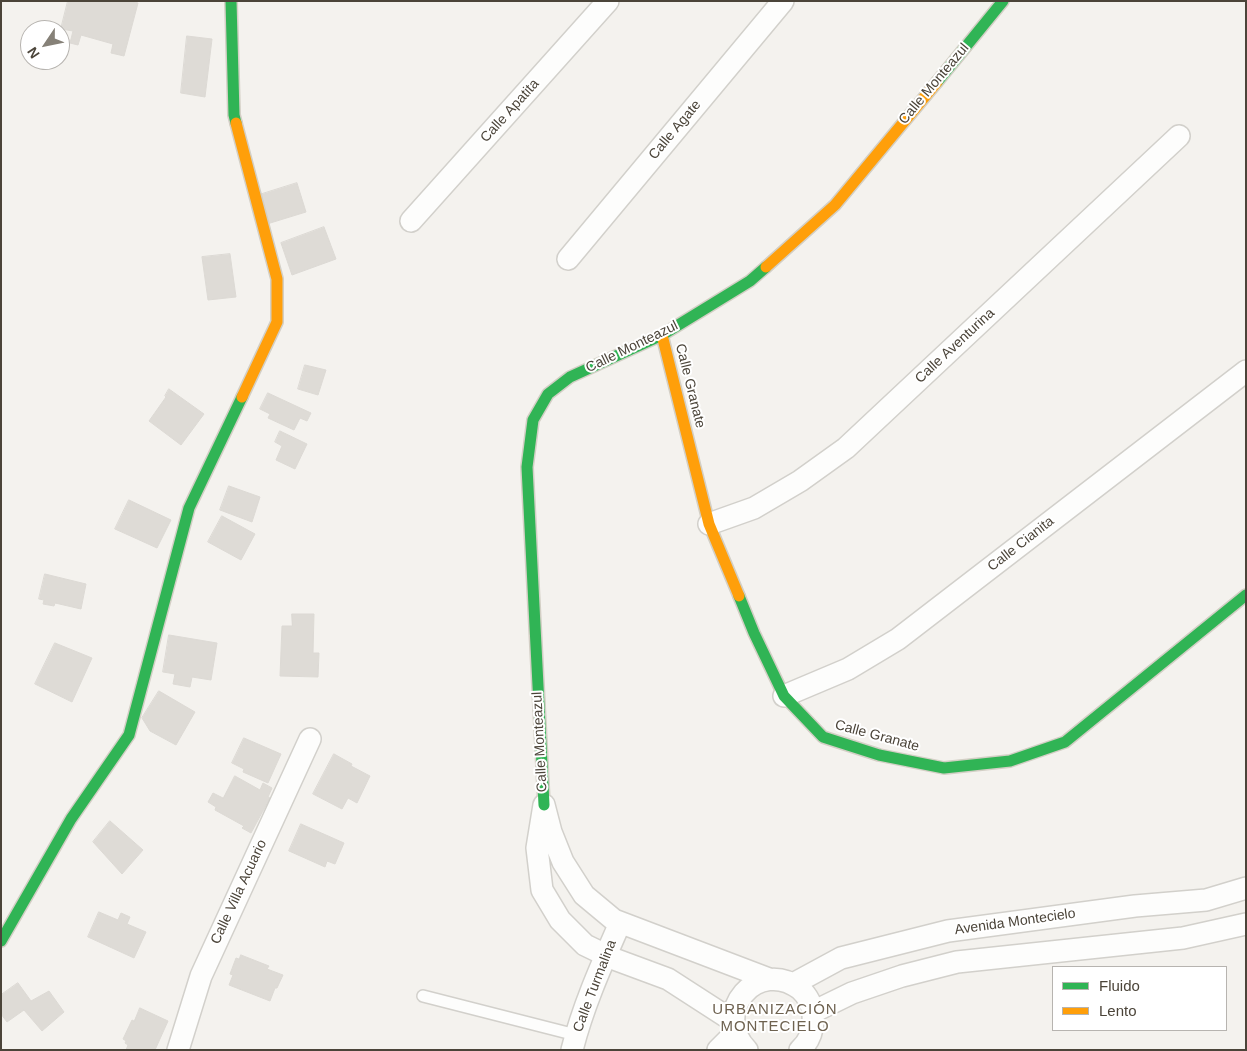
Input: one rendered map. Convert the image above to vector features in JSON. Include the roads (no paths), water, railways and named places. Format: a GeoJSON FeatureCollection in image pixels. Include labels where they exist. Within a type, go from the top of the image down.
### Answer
{"type":"FeatureCollection","features":[{"type":"Feature","properties":{"kind":"street"},"geometry":{"type":"LineString","coordinates":[[1,941],[71,818],[129,735],[190,508],[277,322],[277,279],[234,115],[231,1]]}},
{"type":"Feature","properties":{"kind":"street","name":"Calle Apatita"},"geometry":{"type":"LineString","coordinates":[[411,222],[608,1]]}},
{"type":"Feature","properties":{"kind":"street","name":"Calle Agate"},"geometry":{"type":"LineString","coordinates":[[568,259],[783,1]]}},
{"type":"Feature","properties":{"kind":"street","name":"Calle Monteazul"},"geometry":{"type":"LineString","coordinates":[[792,984],[781,980],[769,979],[614,920],[584,895],[563,862],[551,832],[544,805],[527,467],[533,420],[548,394],[570,377],[662,335],[750,280],[834,205],[1003,1]]}},
{"type":"Feature","properties":{"kind":"street","name":"Calle Aventurina"},"geometry":{"type":"LineString","coordinates":[[709,524],[754,508],[800,482],[846,448],[1179,136]]}},
{"type":"Feature","properties":{"kind":"street","name":"Calle Granate"},"geometry":{"type":"LineString","coordinates":[[662,335],[709,524],[754,633],[784,696],[823,737],[879,755],[944,768],[1010,761],[1065,742],[1246,595]]}},
{"type":"Feature","properties":{"kind":"street","name":"Calle Cianita"},"geometry":{"type":"LineString","coordinates":[[784,696],[848,669],[898,639],[1246,371]]}},
{"type":"Feature","properties":{"kind":"street","name":"Calle Villa Acuario"},"geometry":{"type":"LineString","coordinates":[[178,1050],[200,976],[310,739]]}},
{"type":"Feature","properties":{"kind":"street","name":"Calle Monteazul"},"geometry":{"type":"LineString","coordinates":[[544,805],[537,848],[542,890],[560,920],[585,945],[606,955],[668,978],[739,1034]]}},
{"type":"Feature","properties":{"kind":"street","name":"Avenida Montecielo"},"geometry":{"type":"LineString","coordinates":[[792,984],[841,958],[948,930],[1117,908],[1206,900],[1246,888]]}},
{"type":"Feature","properties":{"kind":"street","name":"Calle Turmalina"},"geometry":{"type":"LineString","coordinates":[[574,1042],[620,922]]}},
{"type":"Feature","properties":{"kind":"street"},"geometry":{"type":"LineString","coordinates":[[813,1012],[852,993],[902,976],[957,962],[1183,938],[1246,924]]}},
{"type":"Feature","properties":{"kind":"street"},"geometry":{"type":"LineString","coordinates":[[718,1050],[739,1034],[735,1009],[739,998],[747,989],[769,979]]}},
{"type":"Feature","properties":{"kind":"street"},"geometry":{"type":"LineString","coordinates":[[792,984],[802,991],[809,1001],[813,1012],[814,1024],[810,1036],[800,1050]]}},
{"type":"Feature","properties":{"kind":"lane"},"geometry":{"type":"LineString","coordinates":[[424,996],[574,1042]]}},
{"type":"Feature","properties":{"kind":"district","name":"URBANIZACIÓN MONTECIELO"},"geometry":{"type":"Point","coordinates":[775,1018]}}]}
